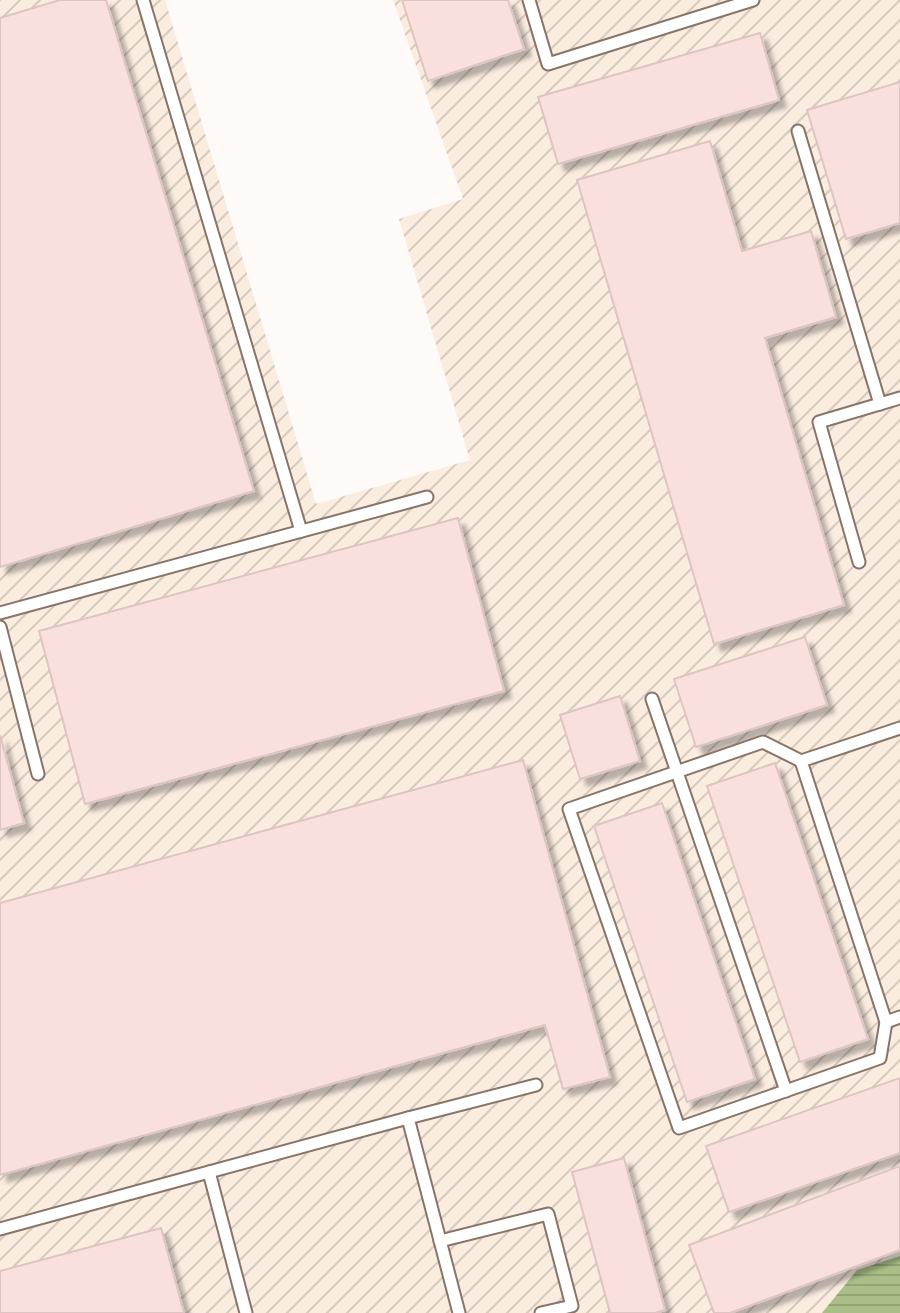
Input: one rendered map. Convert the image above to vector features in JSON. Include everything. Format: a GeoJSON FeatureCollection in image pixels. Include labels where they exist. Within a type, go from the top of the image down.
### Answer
{"type":"FeatureCollection","features":[{"type":"Feature","properties":{"kind":"lane"},"geometry":{"type":"LineString","coordinates":[[143,0],[301,531]]}},
{"type":"Feature","properties":{"kind":"lane"},"geometry":{"type":"LineString","coordinates":[[529,0],[548,64],[753,0]]}},
{"type":"Feature","properties":{"kind":"lane"},"geometry":{"type":"LineString","coordinates":[[798,131],[880,404]]}},
{"type":"Feature","properties":{"kind":"lane"},"geometry":{"type":"LineString","coordinates":[[859,562],[819,422],[900,398]]}},
{"type":"Feature","properties":{"kind":"lane"},"geometry":{"type":"LineString","coordinates":[[0,613],[427,497]]}},
{"type":"Feature","properties":{"kind":"lane"},"geometry":{"type":"LineString","coordinates":[[0,627],[38,774]]}},
{"type":"Feature","properties":{"kind":"lane"},"geometry":{"type":"LineString","coordinates":[[652,699],[786,1091]]}},
{"type":"Feature","properties":{"kind":"lane"},"geometry":{"type":"LineString","coordinates":[[801,761],[886,1022],[880,1058],[679,1128],[569,809],[763,742],[801,761],[900,728]]}},
{"type":"Feature","properties":{"kind":"lane"},"geometry":{"type":"LineString","coordinates":[[886,1022],[900,1017]]}},
{"type":"Feature","properties":{"kind":"lane"},"geometry":{"type":"LineString","coordinates":[[0,1229],[536,1085]]}},
{"type":"Feature","properties":{"kind":"lane"},"geometry":{"type":"LineString","coordinates":[[408,1118],[459,1313]]}},
{"type":"Feature","properties":{"kind":"lane"},"geometry":{"type":"LineString","coordinates":[[209,1172],[246,1313]]}},
{"type":"Feature","properties":{"kind":"lane"},"geometry":{"type":"LineString","coordinates":[[440,1241],[548,1214],[572,1306],[541,1313]]}},
{"type":"Feature","properties":{"kind":"shaded area"},"geometry":{"type":"Polygon","coordinates":[[[0,0],[165,0],[316,504],[470,460],[399,219],[463,199],[393,0],[900,0],[900,1313],[0,1313],[0,0]]]}},
{"type":"Feature","properties":{"kind":"shaded area"},"geometry":{"type":"Polygon","coordinates":[[[900,1256],[900,1313],[822,1313],[857,1270],[900,1256]]]}},
{"type":"Feature","properties":{"kind":"building"},"geometry":{"type":"Polygon","coordinates":[[[60,0],[106,0],[254,491],[0,567],[0,18],[60,0]]]}},
{"type":"Feature","properties":{"kind":"building"},"geometry":{"type":"Polygon","coordinates":[[[402,0],[508,0],[524,49],[428,81],[402,0]]]}},
{"type":"Feature","properties":{"kind":"building"},"geometry":{"type":"Polygon","coordinates":[[[760,33],[779,100],[558,164],[538,97],[760,33]]]}},
{"type":"Feature","properties":{"kind":"building"},"geometry":{"type":"Polygon","coordinates":[[[900,82],[900,223],[846,239],[807,110],[900,82]]]}},
{"type":"Feature","properties":{"kind":"building"},"geometry":{"type":"Polygon","coordinates":[[[710,141],[742,251],[811,231],[836,317],[765,338],[844,605],[714,644],[577,180],[710,141]]]}},
{"type":"Feature","properties":{"kind":"building"},"geometry":{"type":"Polygon","coordinates":[[[458,518],[504,691],[85,804],[39,631],[458,518]]]}},
{"type":"Feature","properties":{"kind":"building"},"geometry":{"type":"Polygon","coordinates":[[[805,637],[827,705],[696,747],[674,679],[805,637]]]}},
{"type":"Feature","properties":{"kind":"building"},"geometry":{"type":"Polygon","coordinates":[[[620,696],[640,761],[580,779],[560,715],[620,696]]]}},
{"type":"Feature","properties":{"kind":"building"},"geometry":{"type":"Polygon","coordinates":[[[0,735],[24,823],[0,830],[0,735]]]}},
{"type":"Feature","properties":{"kind":"building"},"geometry":{"type":"Polygon","coordinates":[[[523,760],[610,1077],[563,1089],[545,1025],[0,1175],[0,903],[523,760]]]}},
{"type":"Feature","properties":{"kind":"building"},"geometry":{"type":"Polygon","coordinates":[[[775,763],[868,1039],[800,1062],[707,786],[775,763]]]}},
{"type":"Feature","properties":{"kind":"building"},"geometry":{"type":"Polygon","coordinates":[[[662,803],[755,1079],[687,1102],[594,826],[662,803]]]}},
{"type":"Feature","properties":{"kind":"building"},"geometry":{"type":"Polygon","coordinates":[[[900,1078],[900,1153],[729,1212],[706,1146],[900,1078]]]}},
{"type":"Feature","properties":{"kind":"building"},"geometry":{"type":"Polygon","coordinates":[[[624,1158],[665,1310],[655,1313],[610,1313],[572,1172],[624,1158]]]}},
{"type":"Feature","properties":{"kind":"building"},"geometry":{"type":"Polygon","coordinates":[[[900,1166],[900,1250],[730,1313],[714,1313],[689,1245],[900,1166]]]}},
{"type":"Feature","properties":{"kind":"building"},"geometry":{"type":"Polygon","coordinates":[[[161,1228],[184,1313],[0,1313],[0,1271],[161,1228]]]}}]}
